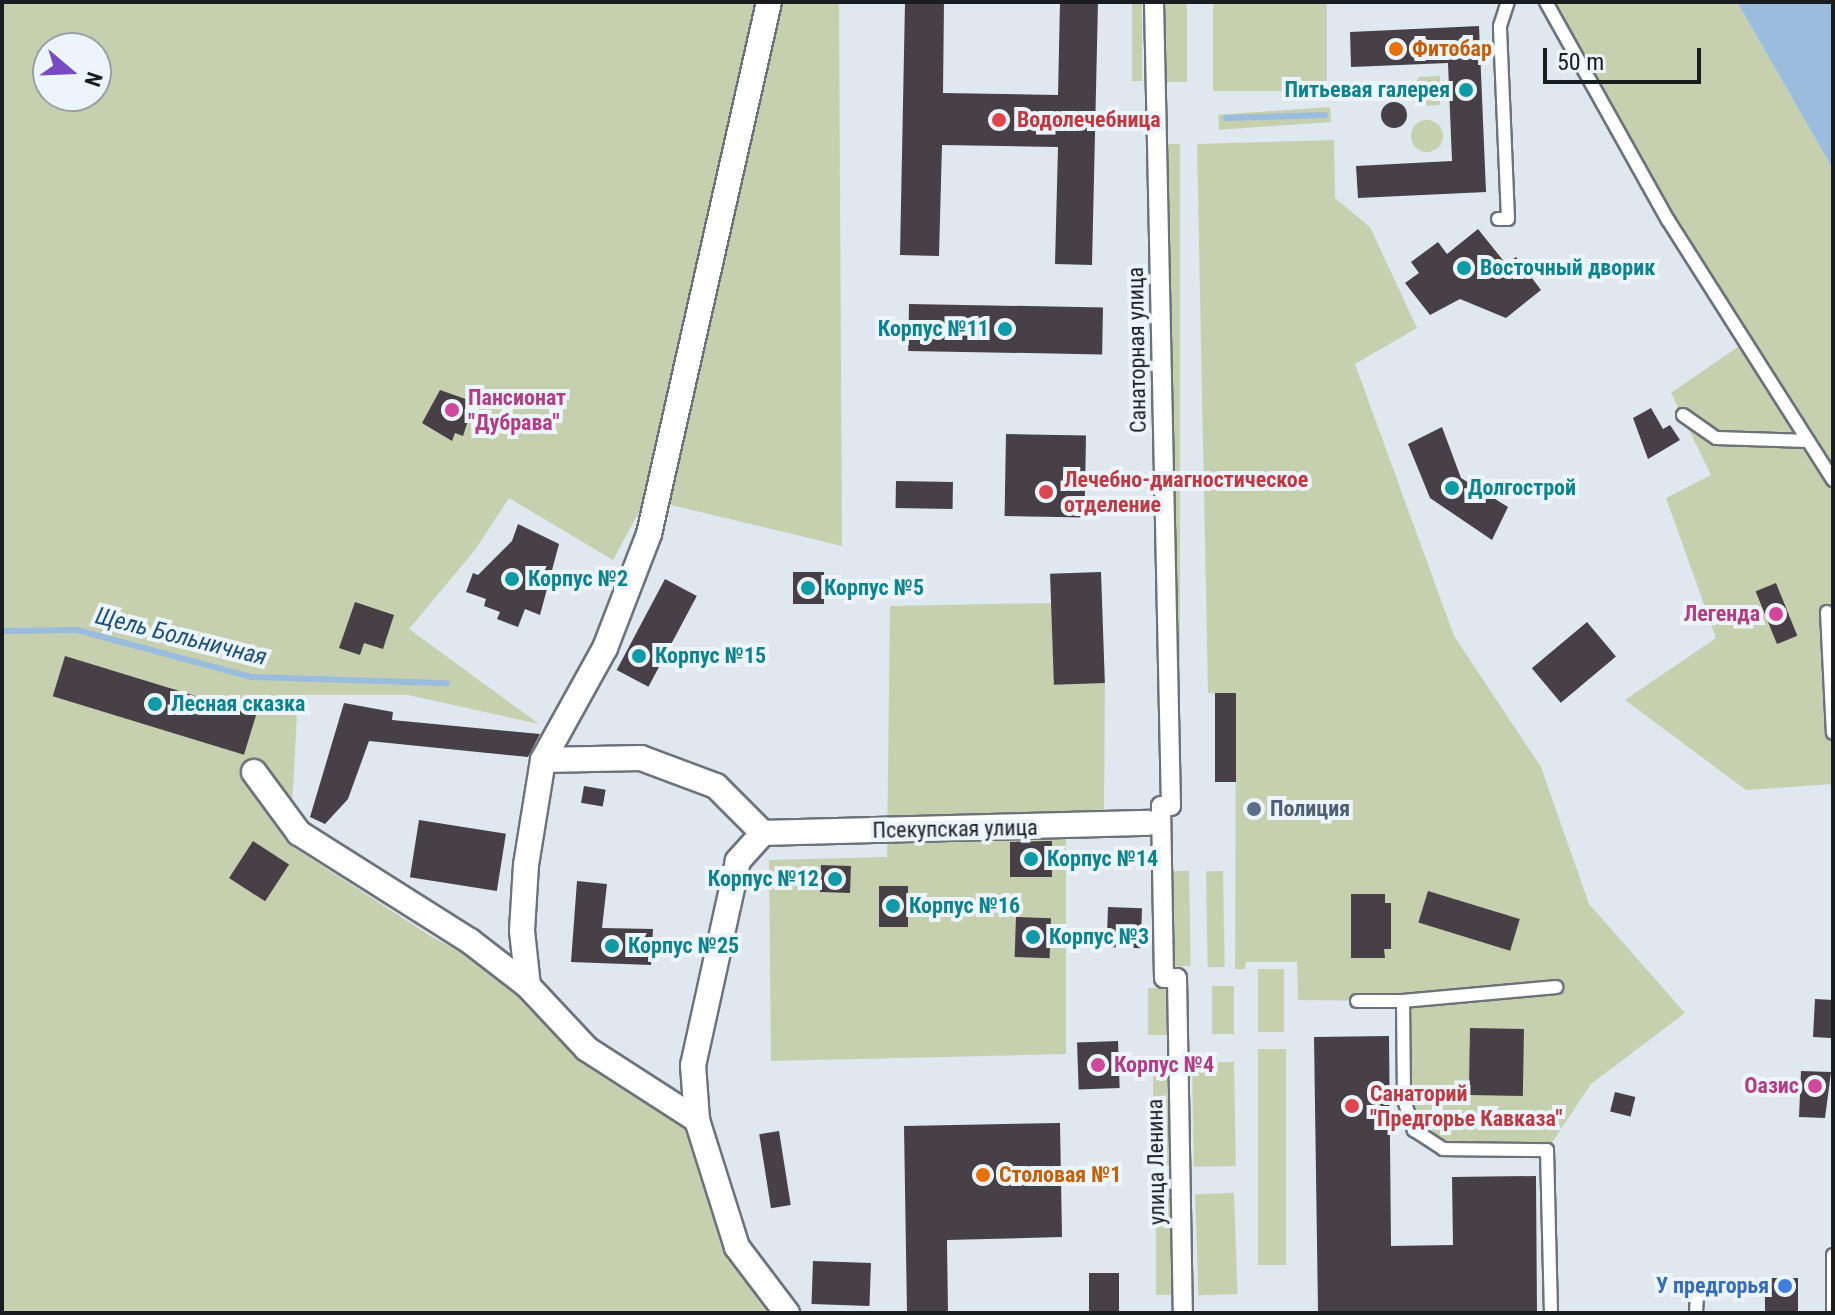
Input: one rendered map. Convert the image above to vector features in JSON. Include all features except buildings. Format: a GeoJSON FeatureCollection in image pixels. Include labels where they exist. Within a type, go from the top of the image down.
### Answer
{"type":"FeatureCollection","features":[{"type":"Feature","properties":{"kind":"street"},"geometry":{"type":"LineString","coordinates":[[528,986],[522,931],[526,865],[543,760],[605,648],[649,534],[769,2]]}},
{"type":"Feature","properties":{"kind":"street","name":"Санаторная улица"},"geometry":{"type":"LineString","coordinates":[[1154,2],[1171,793]]}},
{"type":"Feature","properties":{"kind":"street"},"geometry":{"type":"LineString","coordinates":[[543,760],[641,758],[716,786],[763,833],[738,861],[693,1065],[697,1120],[737,1247],[787,1313]]}},
{"type":"Feature","properties":{"kind":"street"},"geometry":{"type":"LineString","coordinates":[[254,772],[299,833],[470,941],[528,986],[587,1049],[697,1120]]}},
{"type":"Feature","properties":{"kind":"street","name":"улица Ленина"},"geometry":{"type":"LineString","coordinates":[[1171,793],[1171,806],[1161,806],[1164,978],[1177,978],[1183,1313]]}},
{"type":"Feature","properties":{"kind":"street","name":"Псекупская улица"},"geometry":{"type":"LineString","coordinates":[[763,833],[1148,823]]}},
{"type":"Feature","properties":{"kind":"lane"},"geometry":{"type":"LineString","coordinates":[[1498,219],[1508,219],[1500,26],[1508,2]]}},
{"type":"Feature","properties":{"kind":"lane"},"geometry":{"type":"LineString","coordinates":[[1546,2],[1668,220],[1833,480]]}},
{"type":"Feature","properties":{"kind":"lane"},"geometry":{"type":"LineString","coordinates":[[1683,415],[1716,438],[1808,441]]}},
{"type":"Feature","properties":{"kind":"lane"},"geometry":{"type":"LineString","coordinates":[[1827,612],[1833,733]]}},
{"type":"Feature","properties":{"kind":"lane"},"geometry":{"type":"LineString","coordinates":[[1357,1001],[1403,1001],[1556,987]]}},
{"type":"Feature","properties":{"kind":"lane"},"geometry":{"type":"LineString","coordinates":[[1403,1001],[1404,1100],[1414,1130],[1443,1149],[1547,1150],[1551,1313]]}},
{"type":"Feature","properties":{"kind":"lane"},"geometry":{"type":"LineString","coordinates":[[1833,1255],[1833,1313]]}},
{"type":"Feature","properties":{"kind":"lane"},"geometry":{"type":"LineString","coordinates":[[1696,1313],[1697,1293]]}},
{"type":"Feature","properties":{"kind":"green space"},"geometry":{"type":"Polygon","coordinates":[[[2,2],[839,2],[842,546],[646,499],[613,560],[509,498],[475,550],[409,629],[539,724],[408,695],[298,695],[290,845],[432,937],[528,986],[587,1049],[697,1120],[737,1247],[787,1313],[2,1313],[2,2]]]}},
{"type":"Feature","properties":{"kind":"green space"},"geometry":{"type":"Polygon","coordinates":[[[1132,2],[1142,2],[1142,81],[1132,81],[1132,2]]]}},
{"type":"Feature","properties":{"kind":"green space"},"geometry":{"type":"Polygon","coordinates":[[[1164,2],[1187,2],[1187,82],[1164,82],[1164,2]]]}},
{"type":"Feature","properties":{"kind":"green space"},"geometry":{"type":"Polygon","coordinates":[[[1213,2],[1327,2],[1327,91],[1213,91],[1213,2]]]}},
{"type":"Feature","properties":{"kind":"green space"},"geometry":{"type":"Polygon","coordinates":[[[1546,2],[1737,2],[1833,169],[1833,784],[1746,790],[1625,700],[1716,638],[1666,498],[1711,475],[1671,393],[1745,342],[1546,2]]]}},
{"type":"Feature","properties":{"kind":"green space"},"geometry":{"type":"Polygon","coordinates":[[[1440,76],[1440,105],[1417,106],[1407,94],[1419,77],[1440,76]]]}},
{"type":"Feature","properties":{"kind":"green space"},"geometry":{"type":"Polygon","coordinates":[[[1330,107],[1331,122],[1219,130],[1218,115],[1330,107]]]}},
{"type":"Feature","properties":{"kind":"green space"},"geometry":{"type":"Polygon","coordinates":[[[1427,120],[1438,125],[1443,136],[1438,147],[1427,152],[1416,147],[1411,136],[1416,125],[1427,120]]]}},
{"type":"Feature","properties":{"kind":"green space"},"geometry":{"type":"Polygon","coordinates":[[[1334,140],[1335,198],[1370,227],[1417,328],[1355,364],[1454,636],[1541,767],[1589,904],[1685,1013],[1591,1084],[1547,1150],[1442,1149],[1414,1130],[1405,1100],[1402,1001],[1298,1000],[1297,962],[1246,962],[1245,969],[1235,969],[1236,694],[1208,693],[1197,144],[1334,140]]]}},
{"type":"Feature","properties":{"kind":"green space"},"geometry":{"type":"Polygon","coordinates":[[[1165,144],[1180,144],[1180,786],[1165,786],[1165,144]]]}},
{"type":"Feature","properties":{"kind":"green space"},"geometry":{"type":"Polygon","coordinates":[[[1051,603],[1105,683],[1104,811],[1066,812],[1066,1054],[771,1061],[769,860],[887,857],[890,606],[1051,603]]]}},
{"type":"Feature","properties":{"kind":"green space"},"geometry":{"type":"Polygon","coordinates":[[[1171,871],[1189,871],[1191,966],[1173,966],[1171,871]]]}},
{"type":"Feature","properties":{"kind":"green space"},"geometry":{"type":"Polygon","coordinates":[[[1206,871],[1223,871],[1225,967],[1208,967],[1206,871]]]}},
{"type":"Feature","properties":{"kind":"green space"},"geometry":{"type":"Polygon","coordinates":[[[1258,969],[1284,969],[1284,1032],[1258,1032],[1258,969]]]}},
{"type":"Feature","properties":{"kind":"green space"},"geometry":{"type":"Polygon","coordinates":[[[1212,986],[1234,986],[1234,1034],[1212,1034],[1212,986]]]}},
{"type":"Feature","properties":{"kind":"green space"},"geometry":{"type":"Polygon","coordinates":[[[1148,988],[1170,988],[1170,1035],[1148,1035],[1148,988]]]}},
{"type":"Feature","properties":{"kind":"green space"},"geometry":{"type":"Polygon","coordinates":[[[1258,1049],[1286,1049],[1286,1265],[1258,1265],[1258,1049]]]}},
{"type":"Feature","properties":{"kind":"green space"},"geometry":{"type":"Polygon","coordinates":[[[1234,1062],[1236,1166],[1194,1167],[1192,1063],[1234,1062]]]}},
{"type":"Feature","properties":{"kind":"green space"},"geometry":{"type":"Polygon","coordinates":[[[1153,1064],[1169,1064],[1169,1166],[1153,1166],[1153,1064]]]}},
{"type":"Feature","properties":{"kind":"green space"},"geometry":{"type":"Polygon","coordinates":[[[1234,1193],[1238,1294],[1199,1295],[1195,1194],[1234,1193]]]}},
{"type":"Feature","properties":{"kind":"green space"},"geometry":{"type":"Polygon","coordinates":[[[1156,1198],[1172,1198],[1172,1295],[1156,1295],[1156,1198]]]}},
{"type":"Feature","properties":{"kind":"water"},"geometry":{"type":"Polygon","coordinates":[[[1737,2],[1833,2],[1833,169],[1737,2]]]}},
{"type":"Feature","properties":{"kind":"waterway"},"geometry":{"type":"LineString","coordinates":[[1226,118],[1325,115]]}},
{"type":"Feature","properties":{"kind":"waterway","name":"Щель Больничная"},"geometry":{"type":"LineString","coordinates":[[2,631],[77,630],[251,677],[447,683]]}},
{"type":"Feature","properties":{"kind":"place","name":"Фитобар"},"geometry":{"type":"Point","coordinates":[1396,49]}},
{"type":"Feature","properties":{"kind":"place","name":"Питьевая галерея"},"geometry":{"type":"Point","coordinates":[1466,90]}},
{"type":"Feature","properties":{"kind":"place","name":"Водолечебница"},"geometry":{"type":"Point","coordinates":[999,120]}},
{"type":"Feature","properties":{"kind":"place","name":"Восточный дворик"},"geometry":{"type":"Point","coordinates":[1464,268]}},
{"type":"Feature","properties":{"kind":"place","name":"Корпус №11"},"geometry":{"type":"Point","coordinates":[1005,329]}},
{"type":"Feature","properties":{"kind":"place","name":"Пансионат \"Дубрава\""},"geometry":{"type":"Point","coordinates":[452,410]}},
{"type":"Feature","properties":{"kind":"place","name":"Долгострой"},"geometry":{"type":"Point","coordinates":[1452,488]}},
{"type":"Feature","properties":{"kind":"place","name":"Лечебно-диагностическое отделение"},"geometry":{"type":"Point","coordinates":[1046,492]}},
{"type":"Feature","properties":{"kind":"place","name":"Корпус №2"},"geometry":{"type":"Point","coordinates":[512,579]}},
{"type":"Feature","properties":{"kind":"place","name":"Корпус №5"},"geometry":{"type":"Point","coordinates":[808,588]}},
{"type":"Feature","properties":{"kind":"place","name":"Легенда"},"geometry":{"type":"Point","coordinates":[1776,614]}},
{"type":"Feature","properties":{"kind":"place","name":"Корпус №15"},"geometry":{"type":"Point","coordinates":[639,656]}},
{"type":"Feature","properties":{"kind":"place","name":"Лесная сказка"},"geometry":{"type":"Point","coordinates":[155,704]}},
{"type":"Feature","properties":{"kind":"place","name":"Полиция"},"geometry":{"type":"Point","coordinates":[1254,809]}},
{"type":"Feature","properties":{"kind":"place","name":"Корпус №14"},"geometry":{"type":"Point","coordinates":[1031,859]}},
{"type":"Feature","properties":{"kind":"place","name":"Корпус №12"},"geometry":{"type":"Point","coordinates":[835,879]}},
{"type":"Feature","properties":{"kind":"place","name":"Корпус №16"},"geometry":{"type":"Point","coordinates":[893,906]}},
{"type":"Feature","properties":{"kind":"place","name":"Корпус №3"},"geometry":{"type":"Point","coordinates":[1033,937]}},
{"type":"Feature","properties":{"kind":"place","name":"Корпус №25"},"geometry":{"type":"Point","coordinates":[612,946]}},
{"type":"Feature","properties":{"kind":"place","name":"Корпус №4"},"geometry":{"type":"Point","coordinates":[1098,1065]}},
{"type":"Feature","properties":{"kind":"place","name":"Оазис"},"geometry":{"type":"Point","coordinates":[1815,1086]}},
{"type":"Feature","properties":{"kind":"place","name":"Санаторий \"Предгорье Кавказа\""},"geometry":{"type":"Point","coordinates":[1352,1106]}},
{"type":"Feature","properties":{"kind":"place","name":"Столовая №1"},"geometry":{"type":"Point","coordinates":[983,1175]}},
{"type":"Feature","properties":{"kind":"place","name":"У предгорья"},"geometry":{"type":"Point","coordinates":[1785,1286]}}]}
